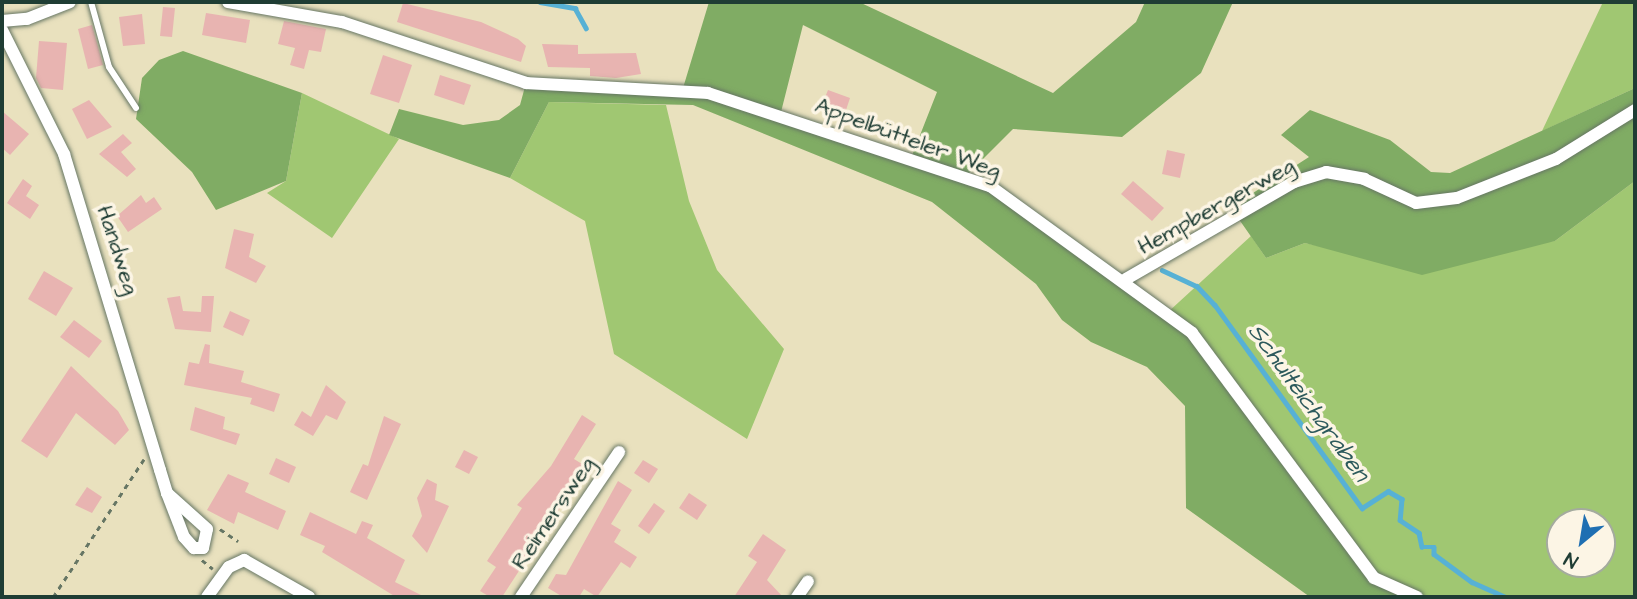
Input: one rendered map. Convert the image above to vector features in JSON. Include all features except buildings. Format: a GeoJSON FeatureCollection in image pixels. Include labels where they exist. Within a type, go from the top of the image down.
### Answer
{"type":"FeatureCollection","features":[{"type":"Feature","properties":{"kind":"street"},"geometry":{"type":"LineString","coordinates":[[2,20],[27,19],[70,2]]}},
{"type":"Feature","properties":{"kind":"street","name":"Appelbütteler Weg"},"geometry":{"type":"LineString","coordinates":[[228,2],[322,17],[526,83],[677,87],[759,107],[990,186],[1126,279],[1192,333],[1374,578],[1417,597]]}},
{"type":"Feature","properties":{"kind":"street","name":"Handweg"},"geometry":{"type":"LineString","coordinates":[[2,30],[64,154],[167,493],[194,548]]}},
{"type":"Feature","properties":{"kind":"street","name":"Hempbergerweg"},"geometry":{"type":"LineString","coordinates":[[1126,279],[1294,182],[1337,173],[1406,201],[1457,198],[1574,150],[1635,110]]}},
{"type":"Feature","properties":{"kind":"street","name":"Reimersweg"},"geometry":{"type":"LineString","coordinates":[[521,597],[619,453]]}},
{"type":"Feature","properties":{"kind":"street"},"geometry":{"type":"LineString","coordinates":[[167,493],[207,529],[206,545],[194,548]]}},
{"type":"Feature","properties":{"kind":"street"},"geometry":{"type":"LineString","coordinates":[[207,597],[222,575],[241,560],[262,566],[309,597]]}},
{"type":"Feature","properties":{"kind":"street"},"geometry":{"type":"LineString","coordinates":[[797,597],[808,581]]}},
{"type":"Feature","properties":{"kind":"lane"},"geometry":{"type":"LineString","coordinates":[[91,2],[109,67],[136,108]]}},
{"type":"Feature","properties":{"kind":"path"},"geometry":{"type":"LineString","coordinates":[[53,597],[144,459]]}},
{"type":"Feature","properties":{"kind":"path"},"geometry":{"type":"LineString","coordinates":[[207,529],[220,528],[238,541]]}},
{"type":"Feature","properties":{"kind":"path"},"geometry":{"type":"LineString","coordinates":[[194,548],[222,575]]}},
{"type":"Feature","properties":{"kind":"green space"},"geometry":{"type":"Polygon","coordinates":[[[709,2],[859,2],[1053,93],[1136,22],[1145,2],[1233,2],[1201,73],[1122,137],[1013,129],[965,177],[990,186],[1192,333],[1374,578],[1417,597],[1310,597],[1186,508],[1185,406],[1147,367],[1091,342],[1062,320],[1036,284],[932,202],[693,105],[549,102],[510,178],[389,135],[399,109],[463,125],[499,120],[520,105],[526,83],[683,88],[709,2]],[[803,25],[781,112],[911,158],[937,92],[803,25]]]}},
{"type":"Feature","properties":{"kind":"green space"},"geometry":{"type":"Polygon","coordinates":[[[1603,2],[1635,2],[1635,88],[1542,131],[1603,2]]]}},
{"type":"Feature","properties":{"kind":"green space"},"geometry":{"type":"Polygon","coordinates":[[[183,51],[302,93],[286,181],[216,210],[192,172],[136,119],[142,78],[159,60],[183,51]]]}},
{"type":"Feature","properties":{"kind":"green space"},"geometry":{"type":"Polygon","coordinates":[[[1635,88],[1635,181],[1555,241],[1422,275],[1305,243],[1266,258],[1236,215],[1236,204],[1309,157],[1281,135],[1310,110],[1390,140],[1431,172],[1450,173],[1635,88]]]}},
{"type":"Feature","properties":{"kind":"green space"},"geometry":{"type":"Polygon","coordinates":[[[302,93],[399,139],[332,238],[267,193],[286,181],[302,93]]]}},
{"type":"Feature","properties":{"kind":"green space"},"geometry":{"type":"Polygon","coordinates":[[[549,102],[666,105],[689,201],[717,270],[784,349],[747,439],[614,354],[585,221],[510,178],[549,102]]]}},
{"type":"Feature","properties":{"kind":"green space"},"geometry":{"type":"Polygon","coordinates":[[[1635,181],[1635,597],[1417,597],[1374,578],[1167,313],[1251,236],[1266,258],[1305,243],[1361,255],[1555,241],[1635,181]]]}},
{"type":"Feature","properties":{"kind":"waterway","name":"Schulteichgraben"},"geometry":{"type":"LineString","coordinates":[[540,2],[575,8],[586,28]]}},
{"type":"Feature","properties":{"kind":"waterway","name":"Schulteichgraben"},"geometry":{"type":"LineString","coordinates":[[1162,270],[1197,286],[1215,305],[1362,508],[1388,491],[1402,499],[1400,520],[1419,533],[1422,547],[1434,547],[1434,554],[1472,582],[1506,597]]}}]}
